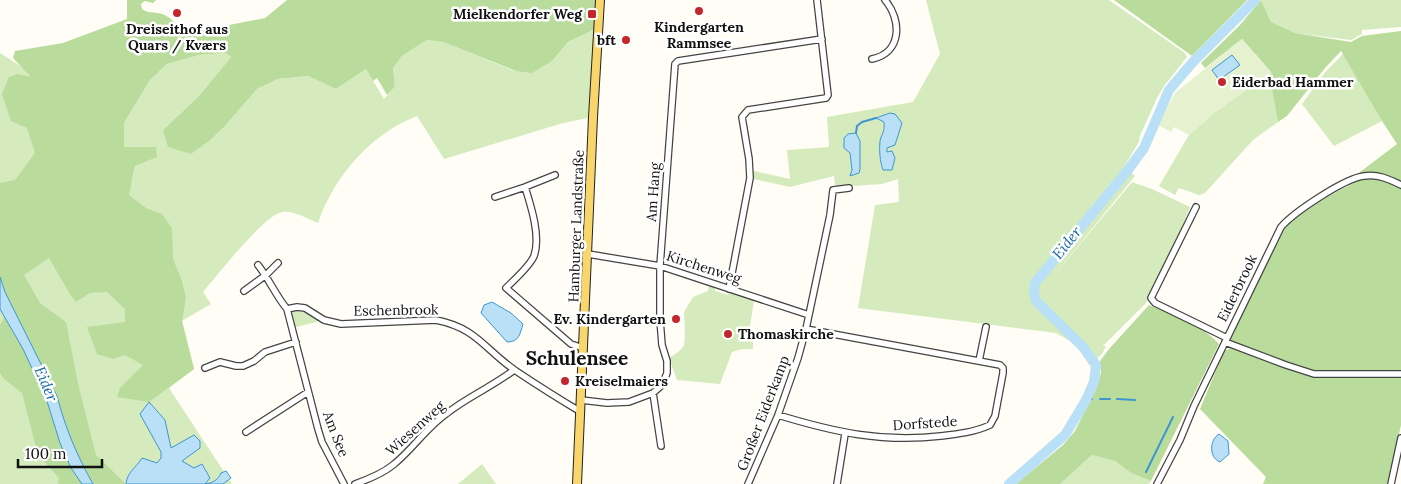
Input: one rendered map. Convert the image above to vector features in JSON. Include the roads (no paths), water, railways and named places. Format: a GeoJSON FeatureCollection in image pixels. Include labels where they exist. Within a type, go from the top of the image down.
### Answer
{"type":"FeatureCollection","features":[{"type":"Feature","properties":{"kind":"main road","name":"Hamburger Landstraße"},"geometry":{"type":"LineString","coordinates":[[577,484],[600,0]]}},
{"type":"Feature","properties":{"kind":"street"},"geometry":{"type":"LineString","coordinates":[[729,288],[750,178],[742,117],[744,113],[748,110],[826,98],[828,95],[817,0]]}},
{"type":"Feature","properties":{"kind":"street"},"geometry":{"type":"LineString","coordinates":[[872,59],[887,53],[895,38],[894,14],[885,0]]}},
{"type":"Feature","properties":{"kind":"street","name":"Am Hang"},"geometry":{"type":"LineString","coordinates":[[653,392],[662,385],[667,373],[667,361],[662,345],[660,320],[660,266],[675,64],[678,61],[822,39]]}},
{"type":"Feature","properties":{"kind":"street"},"geometry":{"type":"LineString","coordinates":[[495,196],[525,187],[555,174]]}},
{"type":"Feature","properties":{"kind":"street","name":"Eiderbrook"},"geometry":{"type":"LineString","coordinates":[[1157,484],[1180,440],[1194,406],[1271,244],[1281,227],[1290,218],[1343,184],[1358,177],[1376,176],[1401,185]]}},
{"type":"Feature","properties":{"kind":"street"},"geometry":{"type":"LineString","coordinates":[[525,187],[534,219],[536,248],[534,258],[506,288],[571,344],[583,348]]}},
{"type":"Feature","properties":{"kind":"street","name":"Großer Eiderkamp"},"geometry":{"type":"LineString","coordinates":[[748,484],[778,415],[806,329],[830,215],[833,190],[849,188]]}},
{"type":"Feature","properties":{"kind":"street"},"geometry":{"type":"LineString","coordinates":[[1196,207],[1151,298],[1155,303],[1226,340],[1286,366],[1314,374],[1401,374]]}},
{"type":"Feature","properties":{"kind":"street","name":"Kirchenweg"},"geometry":{"type":"LineString","coordinates":[[588,254],[660,266],[809,315]]}},
{"type":"Feature","properties":{"kind":"street"},"geometry":{"type":"LineString","coordinates":[[244,291],[266,275],[278,263]]}},
{"type":"Feature","properties":{"kind":"street"},"geometry":{"type":"LineString","coordinates":[[258,265],[266,275],[281,302],[288,309]]}},
{"type":"Feature","properties":{"kind":"street","name":"Eschenbrook"},"geometry":{"type":"LineString","coordinates":[[288,309],[304,308],[324,320],[341,324],[436,320],[461,327],[474,335],[514,370],[580,412]]}},
{"type":"Feature","properties":{"kind":"street","name":"Am See"},"geometry":{"type":"LineString","coordinates":[[288,309],[322,442],[344,484]]}},
{"type":"Feature","properties":{"kind":"street"},"geometry":{"type":"LineString","coordinates":[[979,361],[986,327]]}},
{"type":"Feature","properties":{"kind":"street","name":"Dorfstede"},"geometry":{"type":"LineString","coordinates":[[778,415],[845,434],[880,438],[912,438],[958,434],[990,425],[995,416],[1003,368],[1000,365],[806,329]]}},
{"type":"Feature","properties":{"kind":"street"},"geometry":{"type":"LineString","coordinates":[[205,368],[220,362],[243,366],[254,361],[265,352],[296,342]]}},
{"type":"Feature","properties":{"kind":"street","name":"Wiesenweg"},"geometry":{"type":"LineString","coordinates":[[355,484],[378,475],[394,464],[423,434],[447,413],[487,390],[514,370]]}},
{"type":"Feature","properties":{"kind":"street"},"geometry":{"type":"LineString","coordinates":[[246,432],[308,392]]}},
{"type":"Feature","properties":{"kind":"street"},"geometry":{"type":"LineString","coordinates":[[581,400],[628,402],[653,392],[661,446]]}},
{"type":"Feature","properties":{"kind":"street"},"geometry":{"type":"LineString","coordinates":[[837,484],[845,434]]}},
{"type":"Feature","properties":{"kind":"street"},"geometry":{"type":"LineString","coordinates":[[1391,484],[1401,438]]}},
{"type":"Feature","properties":{"kind":"water"},"geometry":{"type":"Polygon","coordinates":[[[1232,55],[1240,65],[1219,80],[1212,70],[1232,55]]]}},
{"type":"Feature","properties":{"kind":"water"},"geometry":{"type":"Polygon","coordinates":[[[890,113],[895,114],[902,123],[895,145],[887,148],[887,152],[892,151],[895,158],[892,170],[883,170],[880,160],[880,141],[884,122],[876,118],[890,113]]]}},
{"type":"Feature","properties":{"kind":"water"},"geometry":{"type":"Polygon","coordinates":[[[856,133],[860,141],[860,169],[859,173],[850,176],[852,170],[850,153],[844,148],[844,138],[848,134],[856,133]]]}},
{"type":"Feature","properties":{"kind":"water"},"geometry":{"type":"Polygon","coordinates":[[[0,277],[5,292],[57,396],[72,441],[93,484],[82,484],[71,468],[60,443],[46,398],[23,349],[0,309],[0,277]]]}},
{"type":"Feature","properties":{"kind":"water"},"geometry":{"type":"Polygon","coordinates":[[[492,302],[511,313],[523,324],[517,339],[514,341],[507,342],[481,313],[484,305],[492,302]]]}},
{"type":"Feature","properties":{"kind":"water"},"geometry":{"type":"Polygon","coordinates":[[[149,402],[165,420],[171,448],[194,435],[200,441],[200,448],[182,461],[194,468],[202,464],[210,478],[205,484],[126,484],[130,473],[142,458],[157,463],[161,458],[161,452],[140,414],[149,402]]]}},
{"type":"Feature","properties":{"kind":"water"},"geometry":{"type":"Polygon","coordinates":[[[1219,434],[1228,441],[1229,454],[1220,462],[1216,460],[1212,453],[1213,440],[1219,434]]]}},
{"type":"Feature","properties":{"kind":"water"},"geometry":{"type":"Polygon","coordinates":[[[226,471],[231,478],[223,484],[205,484],[215,481],[221,473],[226,471]]]}},
{"type":"Feature","properties":{"kind":"waterway","name":"Eider"},"geometry":{"type":"LineString","coordinates":[[1009,484],[1065,435],[1086,400],[1094,382],[1096,365],[1083,347],[1036,301],[1035,283],[1144,148],[1169,90],[1192,63],[1255,0]]}},
{"type":"Feature","properties":{"kind":"waterway"},"geometry":{"type":"LineString","coordinates":[[856,133],[857,126],[862,122],[876,118]]}},
{"type":"Feature","properties":{"kind":"waterway","name":"Eider"},"geometry":{"type":"LineString","coordinates":[[1086,400],[1092,399]]}},
{"type":"Feature","properties":{"kind":"waterway"},"geometry":{"type":"LineString","coordinates":[[1100,399],[1110,399]]}},
{"type":"Feature","properties":{"kind":"waterway"},"geometry":{"type":"LineString","coordinates":[[1117,399],[1135,400]]}},
{"type":"Feature","properties":{"kind":"waterway"},"geometry":{"type":"LineString","coordinates":[[1146,472],[1173,417]]}},
{"type":"Feature","properties":{"kind":"place","name":"Kindergarten Rammsee"},"geometry":{"type":"Point","coordinates":[699,11]}},
{"type":"Feature","properties":{"kind":"place","name":"Dreiseithof aus Quars / Kværs"},"geometry":{"type":"Point","coordinates":[177,13]}},
{"type":"Feature","properties":{"kind":"place","name":"Mielkendorfer Weg"},"geometry":{"type":"Point","coordinates":[592,14]}},
{"type":"Feature","properties":{"kind":"place","name":"bft"},"geometry":{"type":"Point","coordinates":[626,40]}},
{"type":"Feature","properties":{"kind":"place","name":"Eiderbad Hammer"},"geometry":{"type":"Point","coordinates":[1222,82]}},
{"type":"Feature","properties":{"kind":"place","name":"Ev. Kindergarten"},"geometry":{"type":"Point","coordinates":[676,319]}},
{"type":"Feature","properties":{"kind":"place","name":"Thomaskirche"},"geometry":{"type":"Point","coordinates":[728,334]}},
{"type":"Feature","properties":{"kind":"place","name":"Kreiselmaiers"},"geometry":{"type":"Point","coordinates":[565,381]}},
{"type":"Feature","properties":{"kind":"district","name":"Schulensee"},"geometry":{"type":"Point","coordinates":[577,358]}}]}
